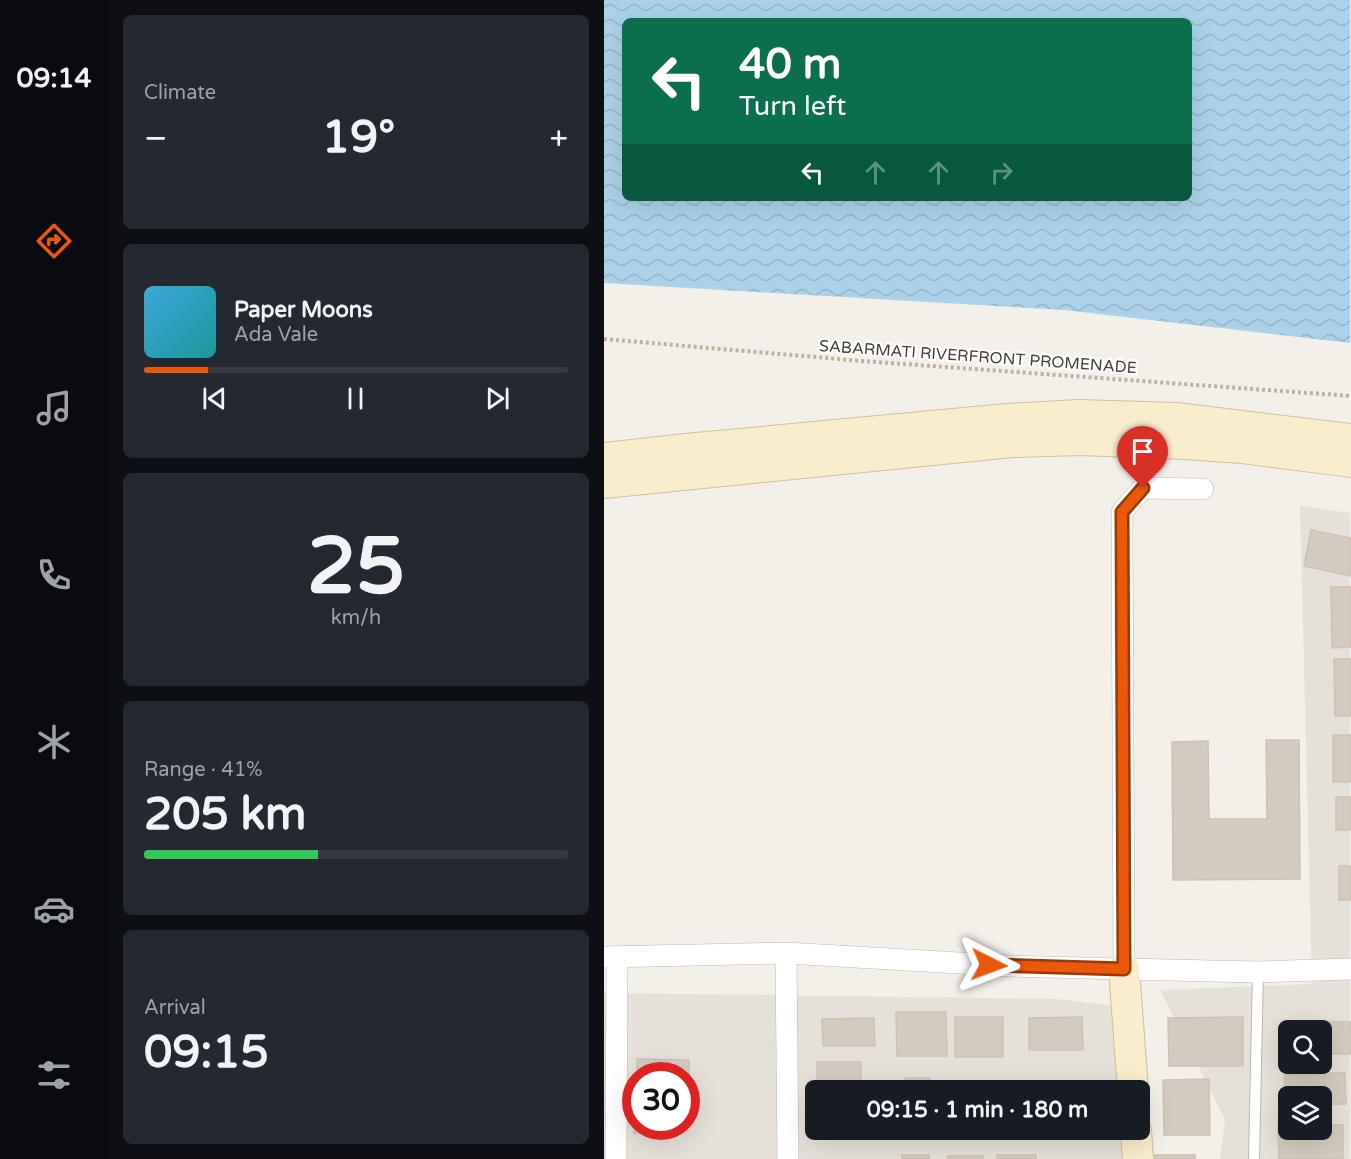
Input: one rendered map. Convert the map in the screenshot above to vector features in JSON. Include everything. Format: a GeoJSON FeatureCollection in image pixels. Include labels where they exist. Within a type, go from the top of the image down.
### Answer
{"type":"FeatureCollection","features":[{"type":"Feature","properties":{"kind":"street"},"geometry":{"type":"LineString","coordinates":[[604,458],[995,420],[1079,415],[1176,418],[1351,439]]}},
{"type":"Feature","properties":{"kind":"street"},"geometry":{"type":"LineString","coordinates":[[604,483],[1000,443],[1069,440],[1242,448],[1351,462]]}},
{"type":"Feature","properties":{"kind":"street"},"geometry":{"type":"LineString","coordinates":[[1132,1080],[1124,969],[1122,512],[1143,488],[1203,489]]}},
{"type":"Feature","properties":{"kind":"street"},"geometry":{"type":"LineString","coordinates":[[786,953],[788,1159]]}},
{"type":"Feature","properties":{"kind":"street"},"geometry":{"type":"LineString","coordinates":[[616,1159],[610,957],[786,953],[1011,966],[1258,972],[1351,969]]}},
{"type":"Feature","properties":{"kind":"street"},"geometry":{"type":"LineString","coordinates":[[1137,1140],[1138,1159]]}},
{"type":"Feature","properties":{"kind":"lane"},"geometry":{"type":"LineString","coordinates":[[1254,1159],[1258,972]]}},
{"type":"Feature","properties":{"kind":"path","name":"SABARMATI RIVERFRONT PROMENADE"},"geometry":{"type":"LineString","coordinates":[[604,339],[862,361],[1351,396]]}},
{"type":"Feature","properties":{"kind":"shaded area"},"geometry":{"type":"Polygon","coordinates":[[[1300,506],[1350,513],[1350,1159],[1220,1159],[1225,1120],[1160,990],[1312,984],[1300,506]]]}},
{"type":"Feature","properties":{"kind":"shaded area"},"geometry":{"type":"Polygon","coordinates":[[[604,993],[1056,999],[1115,1006],[1121,1080],[805,1080],[805,1140],[1122,1140],[1122,1159],[604,1159],[604,993]]]}},
{"type":"Feature","properties":{"kind":"water"},"geometry":{"type":"Polygon","coordinates":[[[604,0],[1350,0],[1350,343],[1064,310],[604,283],[604,0]]]}},
{"type":"Feature","properties":{"kind":"building"},"geometry":{"type":"Polygon","coordinates":[[[1311,530],[1351,538],[1351,576],[1304,566],[1311,530]]]}},
{"type":"Feature","properties":{"kind":"building"},"geometry":{"type":"Polygon","coordinates":[[[1331,587],[1351,587],[1351,647],[1332,648],[1331,587]]]}},
{"type":"Feature","properties":{"kind":"building"},"geometry":{"type":"Polygon","coordinates":[[[1334,659],[1351,659],[1351,716],[1335,716],[1334,659]]]}},
{"type":"Feature","properties":{"kind":"building"},"geometry":{"type":"Polygon","coordinates":[[[1333,735],[1351,735],[1351,782],[1333,782],[1333,735]]]}},
{"type":"Feature","properties":{"kind":"building"},"geometry":{"type":"Polygon","coordinates":[[[1266,740],[1299,740],[1300,879],[1173,880],[1172,742],[1208,741],[1209,819],[1267,819],[1266,740]]]}},
{"type":"Feature","properties":{"kind":"building"},"geometry":{"type":"Polygon","coordinates":[[[1336,797],[1351,797],[1351,830],[1336,830],[1336,797]]]}},
{"type":"Feature","properties":{"kind":"building"},"geometry":{"type":"Polygon","coordinates":[[[1339,866],[1351,866],[1351,900],[1339,900],[1339,866]]]}},
{"type":"Feature","properties":{"kind":"building"},"geometry":{"type":"Polygon","coordinates":[[[896,1012],[946,1012],[947,1056],[897,1056],[896,1012]]]}},
{"type":"Feature","properties":{"kind":"building"},"geometry":{"type":"Polygon","coordinates":[[[955,1017],[1003,1017],[1003,1057],[955,1057],[955,1017]]]}},
{"type":"Feature","properties":{"kind":"building"},"geometry":{"type":"Polygon","coordinates":[[[1082,1017],[1083,1050],[1029,1050],[1029,1018],[1082,1017]]]}},
{"type":"Feature","properties":{"kind":"building"},"geometry":{"type":"Polygon","coordinates":[[[1243,1017],[1243,1066],[1169,1066],[1168,1018],[1243,1017]]]}},
{"type":"Feature","properties":{"kind":"building"},"geometry":{"type":"Polygon","coordinates":[[[874,1018],[875,1046],[823,1046],[822,1019],[874,1018]]]}},
{"type":"Feature","properties":{"kind":"building"},"geometry":{"type":"Polygon","coordinates":[[[1332,1022],[1351,1022],[1351,1054],[1332,1054],[1332,1022]]]}},
{"type":"Feature","properties":{"kind":"building"},"geometry":{"type":"Polygon","coordinates":[[[637,1059],[689,1060],[689,1062],[637,1062],[637,1059]]]}},
{"type":"Feature","properties":{"kind":"building"},"geometry":{"type":"Polygon","coordinates":[[[817,1062],[861,1062],[861,1080],[817,1080],[817,1062]]]}},
{"type":"Feature","properties":{"kind":"building"},"geometry":{"type":"Polygon","coordinates":[[[1345,1073],[1346,1104],[1332,1104],[1332,1086],[1285,1086],[1285,1074],[1345,1073]]]}},
{"type":"Feature","properties":{"kind":"building"},"geometry":{"type":"Polygon","coordinates":[[[905,1078],[930,1078],[930,1080],[905,1080],[905,1078]]]}},
{"type":"Feature","properties":{"kind":"building"},"geometry":{"type":"Polygon","coordinates":[[[1209,1079],[1210,1135],[1164,1135],[1163,1080],[1209,1079]]]}},
{"type":"Feature","properties":{"kind":"building"},"geometry":{"type":"Polygon","coordinates":[[[1332,1125],[1343,1125],[1343,1159],[1279,1159],[1278,1140],[1332,1140],[1332,1125]]]}},
{"type":"Feature","properties":{"kind":"building"},"geometry":{"type":"Polygon","coordinates":[[[902,1155],[929,1155],[929,1159],[902,1159],[902,1155]]]}},
{"type":"Feature","properties":{"kind":"building"},"geometry":{"type":"Polygon","coordinates":[[[997,1155],[1036,1155],[1036,1159],[997,1159],[997,1155]]]}},
{"type":"Feature","properties":{"kind":"building"},"geometry":{"type":"Polygon","coordinates":[[[1155,1155],[1195,1155],[1195,1159],[1155,1159],[1155,1155]]]}},
{"type":"Feature","properties":{"kind":"building"},"geometry":{"type":"Polygon","coordinates":[[[948,1156],[983,1156],[983,1159],[948,1159],[948,1156]]]}},
{"type":"Feature","properties":{"kind":"route"},"geometry":{"type":"LineString","coordinates":[[989,965],[1124,969],[1122,512],[1143,488]]}}]}
